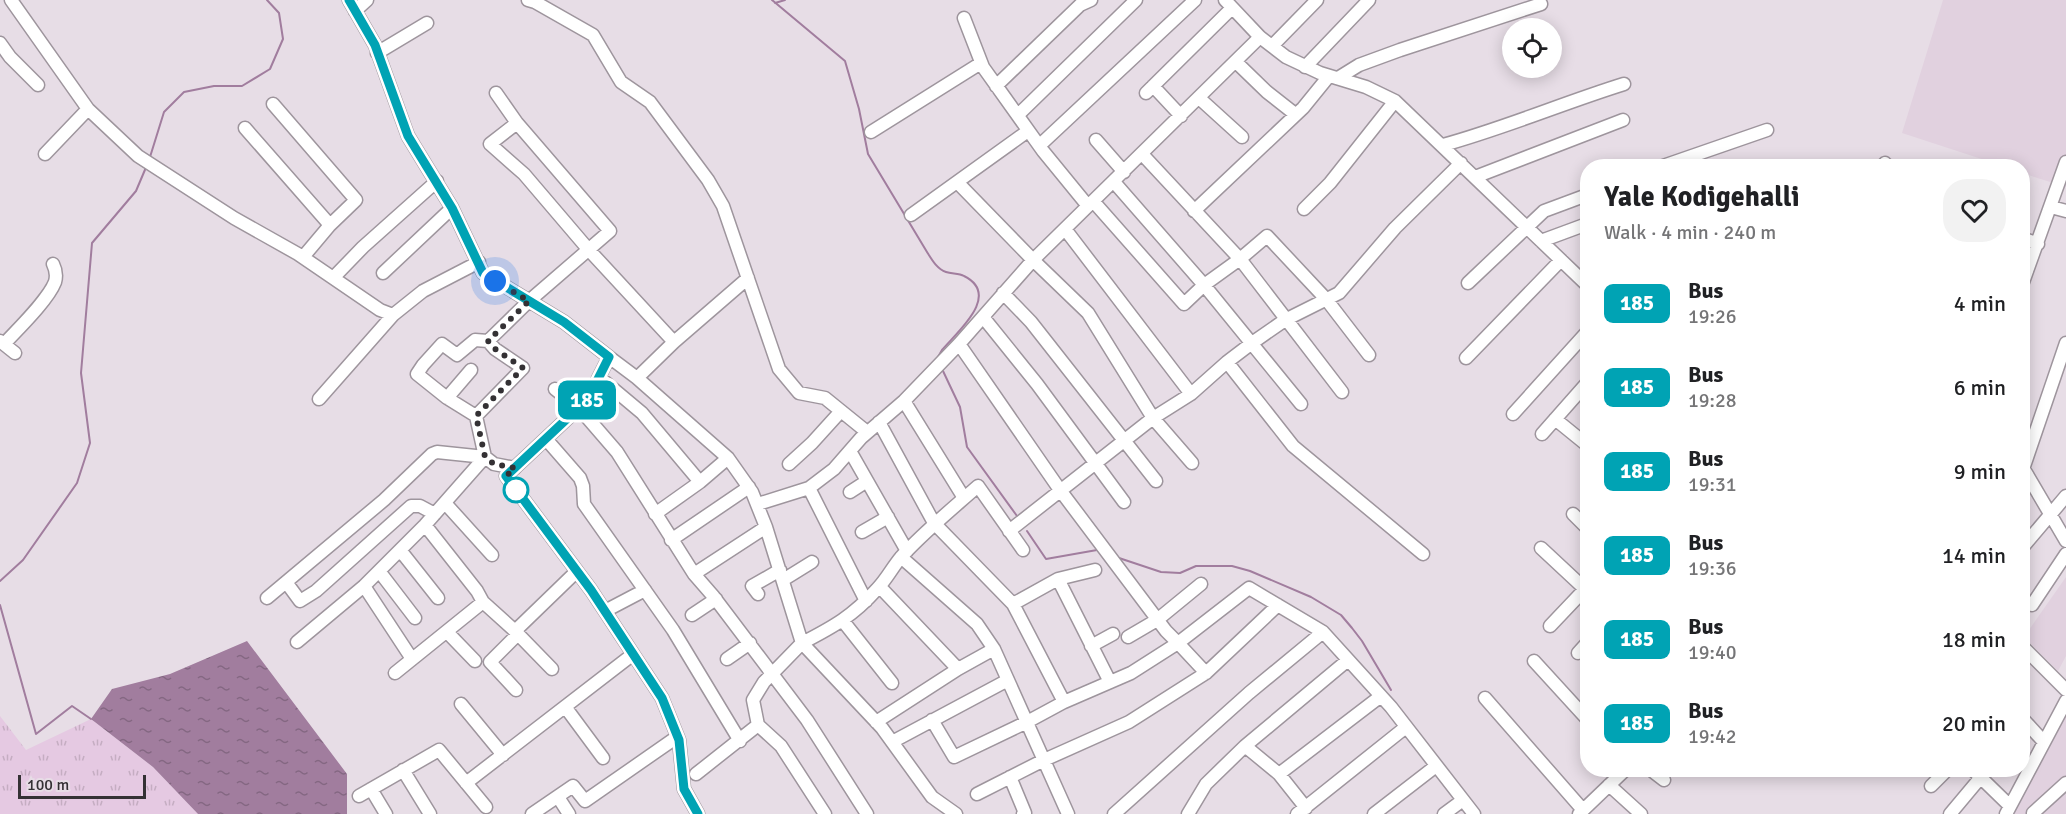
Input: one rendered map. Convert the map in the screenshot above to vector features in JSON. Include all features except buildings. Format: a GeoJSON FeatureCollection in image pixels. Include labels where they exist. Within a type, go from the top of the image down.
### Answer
{"type":"FeatureCollection","features":[{"type":"Feature","properties":{"kind":"street"},"geometry":{"type":"LineString","coordinates":[[11,0],[88,109],[138,156],[234,218],[303,257],[380,310],[393,315]]}},
{"type":"Feature","properties":{"kind":"street"},"geometry":{"type":"LineString","coordinates":[[367,0],[352,5],[375,45],[408,136],[452,208],[483,273],[564,322],[637,378],[728,458],[758,504],[802,644],[876,722],[932,797],[957,814]]}},
{"type":"Feature","properties":{"kind":"street"},"geometry":{"type":"LineString","coordinates":[[528,0],[593,35],[621,82],[650,102],[708,180],[723,206],[779,369],[800,393],[825,398],[867,432]]}},
{"type":"Feature","properties":{"kind":"street"},"geometry":{"type":"LineString","coordinates":[[996,86],[1080,4],[1091,0]]}},
{"type":"Feature","properties":{"kind":"street"},"geometry":{"type":"LineString","coordinates":[[1018,114],[1136,0]]}},
{"type":"Feature","properties":{"kind":"street"},"geometry":{"type":"LineString","coordinates":[[1040,145],[1122,71],[1195,0]]}},
{"type":"Feature","properties":{"kind":"street"},"geometry":{"type":"LineString","coordinates":[[1272,46],[1317,0]]}},
{"type":"Feature","properties":{"kind":"street"},"geometry":{"type":"LineString","coordinates":[[1305,67],[1369,0]]}},
{"type":"Feature","properties":{"kind":"street"},"geometry":{"type":"LineString","coordinates":[[1181,116],[1149,89],[1229,4],[1260,37],[1286,57],[1305,67],[1366,87],[1395,100],[1580,278]]}},
{"type":"Feature","properties":{"kind":"street"},"geometry":{"type":"LineString","coordinates":[[1194,211],[1259,152],[1333,77],[1400,50],[1540,4]]}},
{"type":"Feature","properties":{"kind":"street"},"geometry":{"type":"LineString","coordinates":[[964,18],[981,63],[1028,130],[1090,203],[1184,304],[1204,285],[1267,236],[1326,299],[1369,355]]}},
{"type":"Feature","properties":{"kind":"street"},"geometry":{"type":"LineString","coordinates":[[377,52],[428,23]]}},
{"type":"Feature","properties":{"kind":"street"},"geometry":{"type":"LineString","coordinates":[[758,504],[808,488],[834,469],[867,432],[904,401],[959,344],[1033,260],[1260,37]]}},
{"type":"Feature","properties":{"kind":"street"},"geometry":{"type":"LineString","coordinates":[[0,43],[10,57],[38,85]]}},
{"type":"Feature","properties":{"kind":"street"},"geometry":{"type":"LineString","coordinates":[[1236,62],[1267,92],[1295,114]]}},
{"type":"Feature","properties":{"kind":"street"},"geometry":{"type":"LineString","coordinates":[[871,132],[981,63]]}},
{"type":"Feature","properties":{"kind":"street"},"geometry":{"type":"LineString","coordinates":[[1443,145],[1480,135],[1624,84]]}},
{"type":"Feature","properties":{"kind":"street"},"geometry":{"type":"LineString","coordinates":[[488,341],[529,301],[610,231],[517,123],[496,93]]}},
{"type":"Feature","properties":{"kind":"street"},"geometry":{"type":"LineString","coordinates":[[1199,98],[1242,137]]}},
{"type":"Feature","properties":{"kind":"street"},"geometry":{"type":"LineString","coordinates":[[1305,209],[1330,183],[1395,100]]}},
{"type":"Feature","properties":{"kind":"street"},"geometry":{"type":"LineString","coordinates":[[273,104],[356,200],[330,225],[303,257]]}},
{"type":"Feature","properties":{"kind":"street"},"geometry":{"type":"LineString","coordinates":[[45,154],[88,109]]}},
{"type":"Feature","properties":{"kind":"street"},"geometry":{"type":"LineString","coordinates":[[1475,177],[1623,120]]}},
{"type":"Feature","properties":{"kind":"street"},"geometry":{"type":"LineString","coordinates":[[517,123],[490,144],[524,174],[588,249],[674,342]]}},
{"type":"Feature","properties":{"kind":"street"},"geometry":{"type":"LineString","coordinates":[[245,128],[330,225]]}},
{"type":"Feature","properties":{"kind":"street"},"geometry":{"type":"LineString","coordinates":[[911,215],[1028,130]]}},
{"type":"Feature","properties":{"kind":"street"},"geometry":{"type":"LineString","coordinates":[[1683,159],[1767,130]]}},
{"type":"Feature","properties":{"kind":"street"},"geometry":{"type":"LineString","coordinates":[[1096,140],[1124,172]]}},
{"type":"Feature","properties":{"kind":"street"},"geometry":{"type":"LineString","coordinates":[[1142,154],[1240,259],[1342,392]]}},
{"type":"Feature","properties":{"kind":"street"},"geometry":{"type":"LineString","coordinates":[[1009,531],[1153,418],[1191,394],[1252,343],[1285,320],[1339,293],[1395,228],[1461,162]]}},
{"type":"Feature","properties":{"kind":"street"},"geometry":{"type":"LineString","coordinates":[[2030,264],[2066,162]]}},
{"type":"Feature","properties":{"kind":"street"},"geometry":{"type":"LineString","coordinates":[[334,277],[363,247],[437,181]]}},
{"type":"Feature","properties":{"kind":"street"},"geometry":{"type":"LineString","coordinates":[[957,182],[1088,313],[1153,418],[1192,463]]}},
{"type":"Feature","properties":{"kind":"street"},"geometry":{"type":"LineString","coordinates":[[1114,182],[1204,285],[1301,404]]}},
{"type":"Feature","properties":{"kind":"street"},"geometry":{"type":"LineString","coordinates":[[1468,283],[1544,211],[1580,198]]}},
{"type":"Feature","properties":{"kind":"street"},"geometry":{"type":"LineString","coordinates":[[2051,207],[2066,212]]}},
{"type":"Feature","properties":{"kind":"street"},"geometry":{"type":"LineString","coordinates":[[383,273],[452,208]]}},
{"type":"Feature","properties":{"kind":"street"},"geometry":{"type":"LineString","coordinates":[[1541,241],[1580,227]]}},
{"type":"Feature","properties":{"kind":"street"},"geometry":{"type":"LineString","coordinates":[[1065,229],[1191,394]]}},
{"type":"Feature","properties":{"kind":"street"},"geometry":{"type":"LineString","coordinates":[[2030,240],[2038,244]]}},
{"type":"Feature","properties":{"kind":"street"},"geometry":{"type":"LineString","coordinates":[[1466,358],[1561,260]]}},
{"type":"Feature","properties":{"kind":"street"},"geometry":{"type":"LineString","coordinates":[[320,399],[393,315],[423,291],[479,262]]}},
{"type":"Feature","properties":{"kind":"street"},"geometry":{"type":"LineString","coordinates":[[15,353],[2,342],[51,291],[56,280],[54,264]]}},
{"type":"Feature","properties":{"kind":"street"},"geometry":{"type":"LineString","coordinates":[[637,378],[674,342],[748,278]]}},
{"type":"Feature","properties":{"kind":"street"},"geometry":{"type":"LineString","coordinates":[[1003,293],[1031,322],[1156,481]]}},
{"type":"Feature","properties":{"kind":"street"},"geometry":{"type":"LineString","coordinates":[[983,317],[1037,384],[1124,502]]}},
{"type":"Feature","properties":{"kind":"street"},"geometry":{"type":"LineString","coordinates":[[476,416],[523,368],[495,349],[488,341],[475,340],[457,356],[442,344],[417,374],[447,398],[476,416],[485,457]]}},
{"type":"Feature","properties":{"kind":"street"},"geometry":{"type":"LineString","coordinates":[[1513,414],[1580,340]]}},
{"type":"Feature","properties":{"kind":"street"},"geometry":{"type":"LineString","coordinates":[[2030,448],[2066,343]]}},
{"type":"Feature","properties":{"kind":"street"},"geometry":{"type":"LineString","coordinates":[[959,344],[1060,490],[1157,620],[1206,673]]}},
{"type":"Feature","properties":{"kind":"street"},"geometry":{"type":"LineString","coordinates":[[609,357],[588,399],[506,476],[577,571],[662,698],[677,737],[684,789],[698,814]]}},
{"type":"Feature","properties":{"kind":"street"},"geometry":{"type":"LineString","coordinates":[[1227,362],[1293,446],[1423,554]]}},
{"type":"Feature","properties":{"kind":"street"},"geometry":{"type":"LineString","coordinates":[[447,398],[471,370]]}},
{"type":"Feature","properties":{"kind":"street"},"geometry":{"type":"LineString","coordinates":[[599,377],[642,413],[680,455],[700,482]]}},
{"type":"Feature","properties":{"kind":"street"},"geometry":{"type":"LineString","coordinates":[[555,389],[579,408],[617,452],[694,574],[716,599],[807,720],[867,814]]}},
{"type":"Feature","properties":{"kind":"street"},"geometry":{"type":"LineString","coordinates":[[1542,434],[1580,394]]}},
{"type":"Feature","properties":{"kind":"street"},"geometry":{"type":"LineString","coordinates":[[904,401],[964,498]]}},
{"type":"Feature","properties":{"kind":"street"},"geometry":{"type":"LineString","coordinates":[[789,464],[841,411]]}},
{"type":"Feature","properties":{"kind":"street"},"geometry":{"type":"LineString","coordinates":[[1555,419],[1580,439]]}},
{"type":"Feature","properties":{"kind":"street"},"geometry":{"type":"LineString","coordinates":[[879,422],[934,524],[1013,604],[1064,702]]}},
{"type":"Feature","properties":{"kind":"street"},"geometry":{"type":"LineString","coordinates":[[546,439],[580,478],[584,504],[673,630],[740,741]]}},
{"type":"Feature","properties":{"kind":"street"},"geometry":{"type":"LineString","coordinates":[[850,451],[888,517],[904,554],[977,624],[994,649],[1068,814]]}},
{"type":"Feature","properties":{"kind":"street"},"geometry":{"type":"LineString","coordinates":[[267,598],[384,500],[432,454],[437,452],[485,457],[494,464],[515,468]]}},
{"type":"Feature","properties":{"kind":"street"},"geometry":{"type":"LineString","coordinates":[[297,642],[380,571],[425,525],[485,457]]}},
{"type":"Feature","properties":{"kind":"street"},"geometry":{"type":"LineString","coordinates":[[655,514],[700,482],[728,458]]}},
{"type":"Feature","properties":{"kind":"street"},"geometry":{"type":"LineString","coordinates":[[2030,480],[2066,541]]}},
{"type":"Feature","properties":{"kind":"street"},"geometry":{"type":"LineString","coordinates":[[850,492],[867,481]]}},
{"type":"Feature","properties":{"kind":"street"},"geometry":{"type":"LineString","coordinates":[[825,814],[781,746],[758,725],[753,700],[764,682],[802,644],[843,621],[866,601],[904,554],[978,486],[1023,550]]}},
{"type":"Feature","properties":{"kind":"street"},"geometry":{"type":"LineString","coordinates":[[671,540],[749,487]]}},
{"type":"Feature","properties":{"kind":"street"},"geometry":{"type":"LineString","coordinates":[[808,488],[866,601]]}},
{"type":"Feature","properties":{"kind":"street"},"geometry":{"type":"LineString","coordinates":[[2030,539],[2051,515],[2065,494]]}},
{"type":"Feature","properties":{"kind":"street"},"geometry":{"type":"LineString","coordinates":[[445,503],[492,555]]}},
{"type":"Feature","properties":{"kind":"street"},"geometry":{"type":"LineString","coordinates":[[286,582],[300,602],[316,591],[411,506],[420,506],[435,514]]}},
{"type":"Feature","properties":{"kind":"street"},"geometry":{"type":"LineString","coordinates":[[1573,514],[1580,521]]}},
{"type":"Feature","properties":{"kind":"street"},"geometry":{"type":"LineString","coordinates":[[862,532],[888,517]]}},
{"type":"Feature","properties":{"kind":"street"},"geometry":{"type":"LineString","coordinates":[[425,525],[477,591],[483,602],[552,669]]}},
{"type":"Feature","properties":{"kind":"street"},"geometry":{"type":"LineString","coordinates":[[694,574],[766,527]]}},
{"type":"Feature","properties":{"kind":"street"},"geometry":{"type":"LineString","coordinates":[[1541,548],[1580,583]]}},
{"type":"Feature","properties":{"kind":"street"},"geometry":{"type":"LineString","coordinates":[[400,550],[438,598]]}},
{"type":"Feature","properties":{"kind":"street"},"geometry":{"type":"LineString","coordinates":[[2032,605],[2066,554]]}},
{"type":"Feature","properties":{"kind":"street"},"geometry":{"type":"LineString","coordinates":[[758,594],[752,586],[812,562]]}},
{"type":"Feature","properties":{"kind":"street"},"geometry":{"type":"LineString","coordinates":[[1013,604],[1058,579],[1095,570]]}},
{"type":"Feature","properties":{"kind":"street"},"geometry":{"type":"LineString","coordinates":[[380,571],[415,618]]}},
{"type":"Feature","properties":{"kind":"street"},"geometry":{"type":"LineString","coordinates":[[516,690],[490,662],[516,632],[577,571]]}},
{"type":"Feature","properties":{"kind":"street"},"geometry":{"type":"LineString","coordinates":[[1058,579],[1110,682]]}},
{"type":"Feature","properties":{"kind":"street"},"geometry":{"type":"LineString","coordinates":[[1128,638],[1157,620],[1201,584]]}},
{"type":"Feature","properties":{"kind":"street"},"geometry":{"type":"LineString","coordinates":[[364,586],[412,659]]}},
{"type":"Feature","properties":{"kind":"street"},"geometry":{"type":"LineString","coordinates":[[879,587],[958,669]]}},
{"type":"Feature","properties":{"kind":"street"},"geometry":{"type":"LineString","coordinates":[[932,720],[954,757],[1064,702],[1131,673],[1178,643],[1249,588],[1323,632],[1381,696],[1474,814]]}},
{"type":"Feature","properties":{"kind":"street"},"geometry":{"type":"LineString","coordinates":[[605,611],[645,590]]}},
{"type":"Feature","properties":{"kind":"street"},"geometry":{"type":"LineString","coordinates":[[1550,627],[1580,594]]}},
{"type":"Feature","properties":{"kind":"street"},"geometry":{"type":"LineString","coordinates":[[692,615],[716,599]]}},
{"type":"Feature","properties":{"kind":"street"},"geometry":{"type":"LineString","coordinates":[[395,673],[483,602]]}},
{"type":"Feature","properties":{"kind":"street"},"geometry":{"type":"LineString","coordinates":[[977,794],[1044,760],[1129,722],[1206,673],[1278,605]]}},
{"type":"Feature","properties":{"kind":"street"},"geometry":{"type":"LineString","coordinates":[[843,621],[892,683]]}},
{"type":"Feature","properties":{"kind":"street"},"geometry":{"type":"LineString","coordinates":[[447,632],[475,661]]}},
{"type":"Feature","properties":{"kind":"street"},"geometry":{"type":"LineString","coordinates":[[1114,814],[1249,693],[1323,632]]}},
{"type":"Feature","properties":{"kind":"street"},"geometry":{"type":"LineString","coordinates":[[1092,646],[1113,634]]}},
{"type":"Feature","properties":{"kind":"street"},"geometry":{"type":"LineString","coordinates":[[727,659],[750,643]]}},
{"type":"Feature","properties":{"kind":"street"},"geometry":{"type":"LineString","coordinates":[[876,722],[958,669],[994,649]]}},
{"type":"Feature","properties":{"kind":"street"},"geometry":{"type":"LineString","coordinates":[[2030,654],[2066,690]]}},
{"type":"Feature","properties":{"kind":"street"},"geometry":{"type":"LineString","coordinates":[[466,783],[632,655]]}},
{"type":"Feature","properties":{"kind":"street"},"geometry":{"type":"LineString","coordinates":[[1188,814],[1206,784],[1245,746],[1348,660]]}},
{"type":"Feature","properties":{"kind":"street"},"geometry":{"type":"LineString","coordinates":[[1534,661],[1580,711]]}},
{"type":"Feature","properties":{"kind":"street"},"geometry":{"type":"LineString","coordinates":[[892,742],[1008,680]]}},
{"type":"Feature","properties":{"kind":"street"},"geometry":{"type":"LineString","coordinates":[[1279,774],[1381,696]]}},
{"type":"Feature","properties":{"kind":"street"},"geometry":{"type":"LineString","coordinates":[[1485,698],[1581,812],[1618,777]]}},
{"type":"Feature","properties":{"kind":"street"},"geometry":{"type":"LineString","coordinates":[[2030,768],[2066,701]]}},
{"type":"Feature","properties":{"kind":"street"},"geometry":{"type":"LineString","coordinates":[[461,704],[503,755]]}},
{"type":"Feature","properties":{"kind":"street"},"geometry":{"type":"LineString","coordinates":[[566,708],[603,758]]}},
{"type":"Feature","properties":{"kind":"street"},"geometry":{"type":"LineString","coordinates":[[696,774],[758,725]]}},
{"type":"Feature","properties":{"kind":"street"},"geometry":{"type":"LineString","coordinates":[[1245,746],[1279,774],[1302,811],[1406,727]]}},
{"type":"Feature","properties":{"kind":"street"},"geometry":{"type":"LineString","coordinates":[[2030,727],[2044,742]]}},
{"type":"Feature","properties":{"kind":"street"},"geometry":{"type":"LineString","coordinates":[[531,814],[573,786],[585,801],[677,737]]}},
{"type":"Feature","properties":{"kind":"street"},"geometry":{"type":"LineString","coordinates":[[359,796],[439,750],[486,807]]}},
{"type":"Feature","properties":{"kind":"street"},"geometry":{"type":"LineString","coordinates":[[1374,814],[1436,766]]}},
{"type":"Feature","properties":{"kind":"street"},"geometry":{"type":"LineString","coordinates":[[403,770],[430,814]]}},
{"type":"Feature","properties":{"kind":"street"},"geometry":{"type":"LineString","coordinates":[[1010,777],[1025,813],[1023,814]]}},
{"type":"Feature","properties":{"kind":"street"},"geometry":{"type":"LineString","coordinates":[[1660,777],[1664,780]]}},
{"type":"Feature","properties":{"kind":"street"},"geometry":{"type":"LineString","coordinates":[[1931,786],[1940,777]]}},
{"type":"Feature","properties":{"kind":"street"},"geometry":{"type":"LineString","coordinates":[[1950,814],[1974,777]]}},
{"type":"Feature","properties":{"kind":"street"},"geometry":{"type":"LineString","coordinates":[[1980,777],[2008,810],[2025,777]]}},
{"type":"Feature","properties":{"kind":"street"},"geometry":{"type":"LineString","coordinates":[[2033,813],[2066,783]]}},
{"type":"Feature","properties":{"kind":"street"},"geometry":{"type":"LineString","coordinates":[[1609,785],[1641,814]]}},
{"type":"Feature","properties":{"kind":"street"},"geometry":{"type":"LineString","coordinates":[[371,789],[386,814]]}},
{"type":"Feature","properties":{"kind":"street"},"geometry":{"type":"LineString","coordinates":[[558,797],[570,814]]}},
{"type":"Feature","properties":{"kind":"street"},"geometry":{"type":"LineString","coordinates":[[1444,814],[1463,800]]}},
{"type":"Feature","properties":{"kind":"shaded area"},"geometry":{"type":"Polygon","coordinates":[[[1943,0],[2066,0],[2066,187],[2030,176],[2030,159],[1982,159],[1902,133],[1943,0]]]}},
{"type":"Feature","properties":{"kind":"shaded area"},"geometry":{"type":"Polygon","coordinates":[[[2066,577],[2066,656],[2058,671],[2030,643],[2030,628],[2066,577]]]}},
{"type":"Feature","properties":{"kind":"shaded area"},"geometry":{"type":"Polygon","coordinates":[[[2066,714],[2066,814],[2013,814],[2066,714]]]}},
{"type":"Feature","properties":{"kind":"green space"},"geometry":{"type":"Polygon","coordinates":[[[0,716],[26,750],[91,719],[153,767],[198,814],[0,814],[0,716]]]}},
{"type":"Feature","properties":{"kind":"water"},"geometry":{"type":"Polygon","coordinates":[[[247,641],[347,774],[347,814],[198,814],[153,767],[91,719],[112,689],[170,674],[247,641]]]}},
{"type":"Feature","properties":{"kind":"waterway"},"geometry":{"type":"LineString","coordinates":[[150,157],[164,112],[184,92],[214,86],[242,86],[270,69],[283,39],[279,13],[267,0]]}},
{"type":"Feature","properties":{"kind":"waterway"},"geometry":{"type":"LineString","coordinates":[[772,0],[845,61],[859,109],[868,154],[935,264],[943,271],[962,275],[975,284],[979,293],[978,303],[973,313],[938,357]]}},
{"type":"Feature","properties":{"kind":"waterway"},"geometry":{"type":"LineString","coordinates":[[775,3],[785,0]]}},
{"type":"Feature","properties":{"kind":"waterway"},"geometry":{"type":"LineString","coordinates":[[0,581],[23,560],[77,483],[90,443],[81,373],[92,243],[136,191],[147,165]]}},
{"type":"Feature","properties":{"kind":"waterway"},"geometry":{"type":"LineString","coordinates":[[943,371],[960,407],[967,447],[1017,516]]}},
{"type":"Feature","properties":{"kind":"waterway"},"geometry":{"type":"LineString","coordinates":[[1027,531],[1046,559],[1097,550]]}},
{"type":"Feature","properties":{"kind":"waterway"},"geometry":{"type":"LineString","coordinates":[[1119,558],[1161,572],[1180,573],[1196,566],[1232,566],[1250,571],[1311,597],[1341,615],[1362,641],[1391,690]]}},
{"type":"Feature","properties":{"kind":"waterway"},"geometry":{"type":"LineString","coordinates":[[0,605],[36,734],[72,706],[91,719]]}},
{"type":"Feature","properties":{"kind":"bus line","name":"185"},"geometry":{"type":"LineString","coordinates":[[349,0],[375,45],[408,136],[452,208],[483,273],[564,322],[609,357],[588,399],[506,476],[591,590],[662,698],[679,740],[684,789],[698,814]]}},
{"type":"Feature","properties":{"kind":"route"},"geometry":{"type":"LineString","coordinates":[[495,281],[529,301],[488,341],[495,349],[523,368],[476,416],[485,457],[494,464],[515,468],[506,476],[516,490]]}}]}
